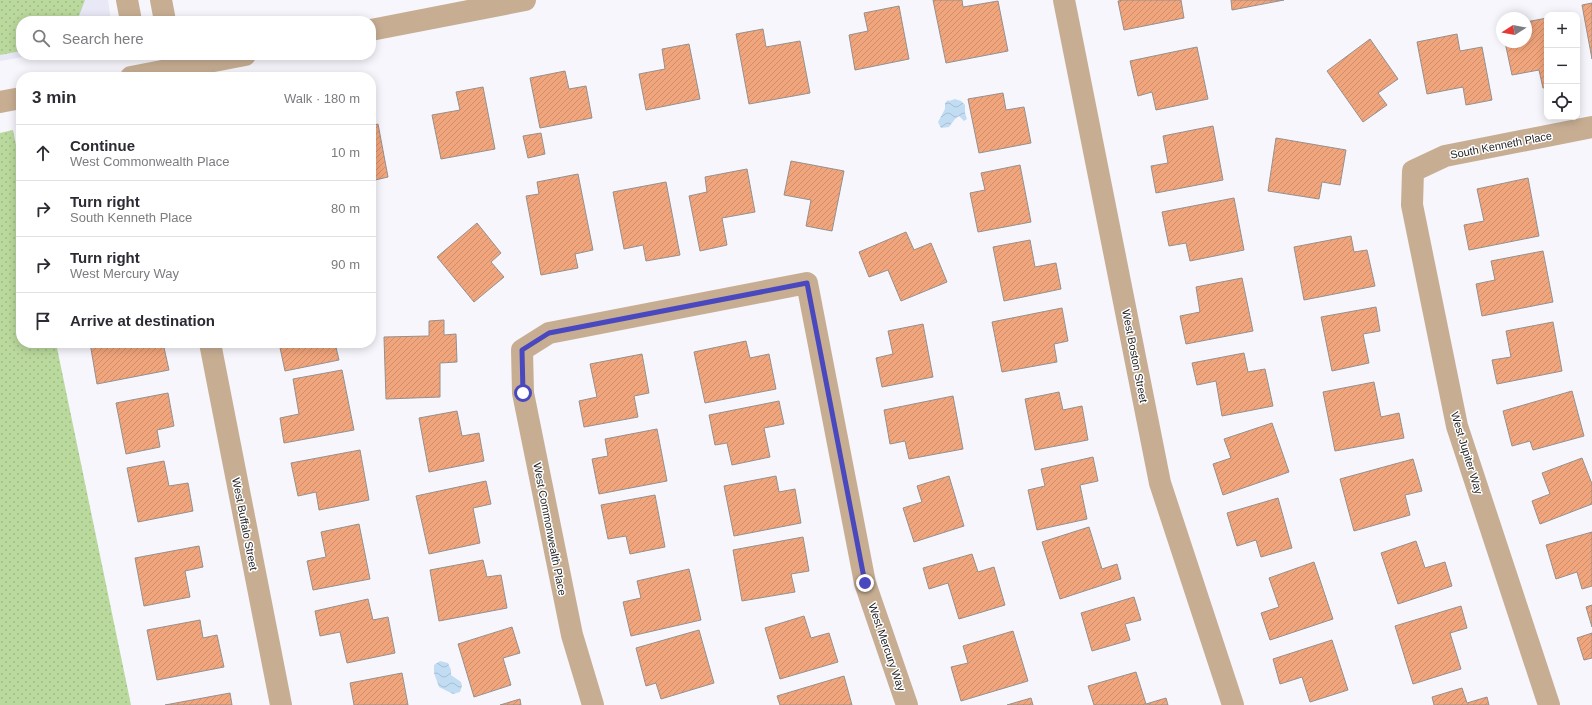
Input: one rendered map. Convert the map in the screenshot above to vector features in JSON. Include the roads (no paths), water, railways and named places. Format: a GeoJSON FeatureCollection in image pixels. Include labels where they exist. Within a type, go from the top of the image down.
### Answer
{"type":"FeatureCollection","features":[{"type":"Feature","properties":{"kind":"street"},"geometry":{"type":"LineString","coordinates":[[126,0],[130,16]]}},
{"type":"Feature","properties":{"kind":"street"},"geometry":{"type":"LineString","coordinates":[[161,0],[164,16]]}},
{"type":"Feature","properties":{"kind":"street"},"geometry":{"type":"LineString","coordinates":[[376,29],[526,0]]}},
{"type":"Feature","properties":{"kind":"street","name":"West Boston Street"},"geometry":{"type":"LineString","coordinates":[[1064,0],[1160,483],[1233,705]]}},
{"type":"Feature","properties":{"kind":"street"},"geometry":{"type":"LineString","coordinates":[[141,72],[155,65],[200,60]]}},
{"type":"Feature","properties":{"kind":"street"},"geometry":{"type":"LineString","coordinates":[[0,102],[16,99]]}},
{"type":"Feature","properties":{"kind":"street","name":"South Kenneth Place"},"geometry":{"type":"LineString","coordinates":[[1413,170],[1445,156],[1592,127]]}},
{"type":"Feature","properties":{"kind":"street","name":"West Jupiter Way"},"geometry":{"type":"LineString","coordinates":[[1413,170],[1412,205],[1457,426],[1549,705]]}},
{"type":"Feature","properties":{"kind":"street","name":"West Mercury Way"},"geometry":{"type":"LineString","coordinates":[[522,350],[549,333],[807,283],[865,583],[906,705]]}},
{"type":"Feature","properties":{"kind":"street","name":"West Buffalo Street"},"geometry":{"type":"LineString","coordinates":[[211,348],[281,705]]}},
{"type":"Feature","properties":{"kind":"street","name":"West Commonwealth Place"},"geometry":{"type":"LineString","coordinates":[[522,350],[523,393],[572,635],[593,705]]}},
{"type":"Feature","properties":{"kind":"water"},"geometry":{"type":"Polygon","coordinates":[[[955,99],[961,101],[965,105],[967,119],[964,121],[959,116],[949,127],[941,128],[938,122],[945,109],[945,103],[948,100],[955,99]]]}},
{"type":"Feature","properties":{"kind":"water"},"geometry":{"type":"Polygon","coordinates":[[[440,661],[448,663],[451,670],[451,675],[461,682],[462,686],[460,692],[453,694],[439,687],[434,673],[434,665],[440,661]]]}}]}
